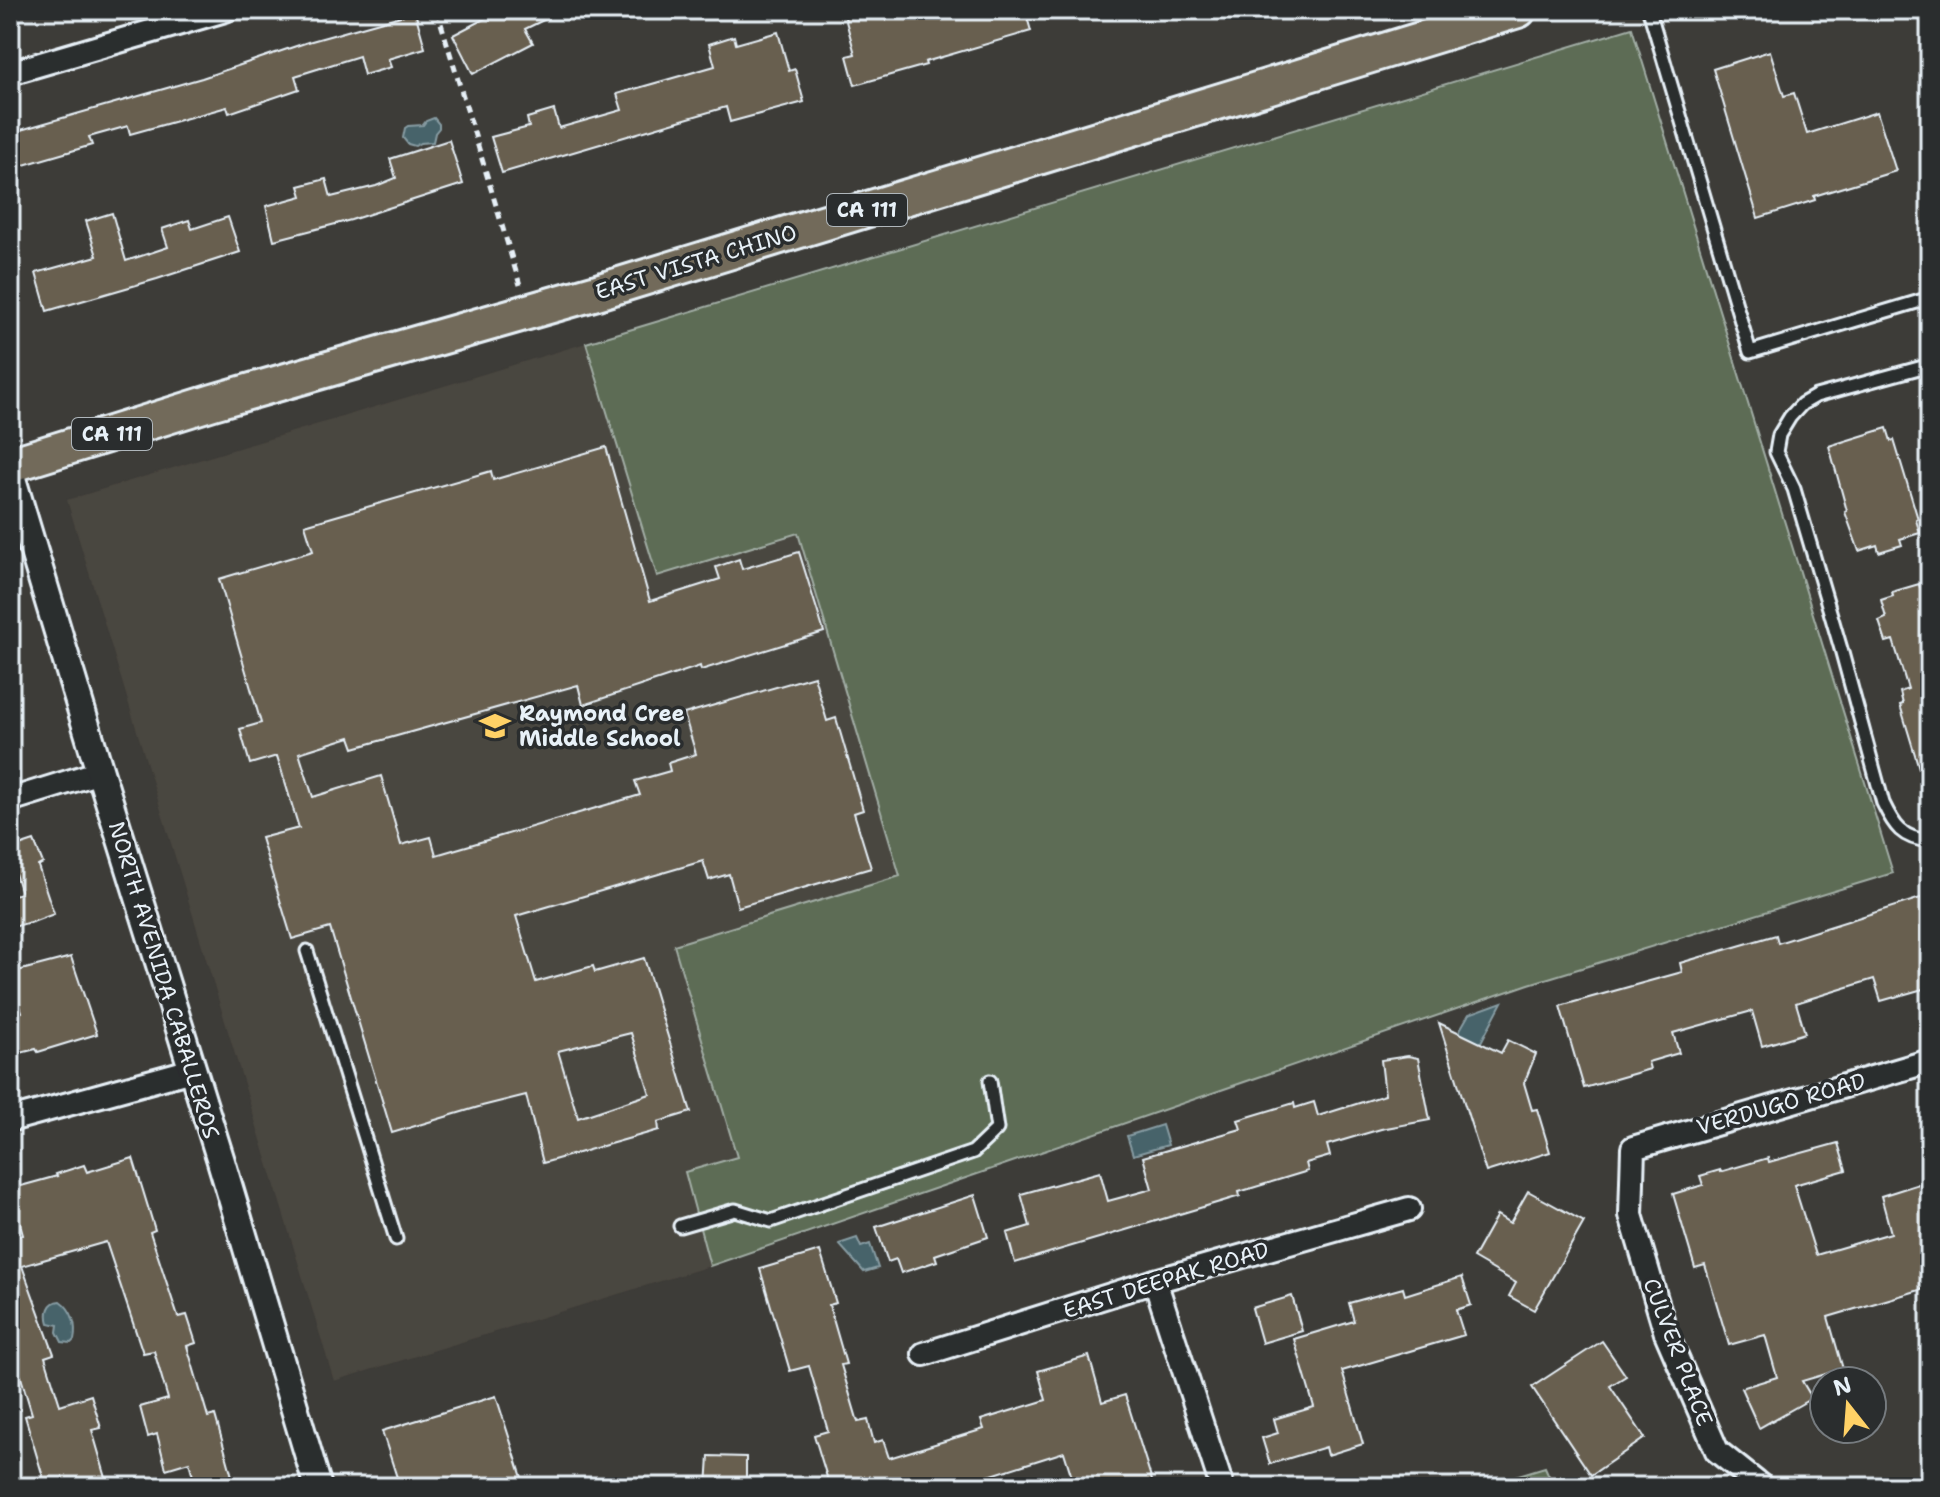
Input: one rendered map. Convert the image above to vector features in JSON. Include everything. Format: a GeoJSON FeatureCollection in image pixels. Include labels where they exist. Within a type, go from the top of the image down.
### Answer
{"type":"FeatureCollection","features":[{"type":"Feature","properties":{"kind":"main road","name":"EAST VISTA CHINO"},"geometry":{"type":"LineString","coordinates":[[10,465],[213,402],[528,313],[1506,12]]}},
{"type":"Feature","properties":{"kind":"street"},"geometry":{"type":"LineString","coordinates":[[10,73],[225,10]]}},
{"type":"Feature","properties":{"kind":"street","name":"NORTH AVENIDA CABALLEROS"},"geometry":{"type":"LineString","coordinates":[[10,472],[318,1487]]}},
{"type":"Feature","properties":{"kind":"street"},"geometry":{"type":"LineString","coordinates":[[10,800],[100,772]]}},
{"type":"Feature","properties":{"kind":"street","name":"VERDUGO ROAD"},"geometry":{"type":"LineString","coordinates":[[1633,1148],[1930,1061]]}},
{"type":"Feature","properties":{"kind":"street"},"geometry":{"type":"LineString","coordinates":[[10,1120],[192,1070]]}},
{"type":"Feature","properties":{"kind":"street","name":"CULVER PLACE"},"geometry":{"type":"LineString","coordinates":[[1633,1148],[1631,1215],[1666,1333],[1717,1451],[1762,1487]]}},
{"type":"Feature","properties":{"kind":"street","name":"EAST DEEPAK ROAD"},"geometry":{"type":"LineString","coordinates":[[924,1354],[1155,1281],[1409,1209]]}},
{"type":"Feature","properties":{"kind":"street"},"geometry":{"type":"LineString","coordinates":[[1155,1281],[1222,1487]]}},
{"type":"Feature","properties":{"kind":"lane"},"geometry":{"type":"LineString","coordinates":[[1649,10],[1750,352],[1930,298]]}},
{"type":"Feature","properties":{"kind":"lane"},"geometry":{"type":"LineString","coordinates":[[1930,365],[1816,396],[1802,404],[1790,417],[1779,435],[1776,452],[1794,489],[1883,803],[1891,820],[1903,834],[1916,840],[1930,841]]}},
{"type":"Feature","properties":{"kind":"lane"},"geometry":{"type":"LineString","coordinates":[[307,951],[396,1239]]}},
{"type":"Feature","properties":{"kind":"lane"},"geometry":{"type":"LineString","coordinates":[[680,1226],[735,1210],[771,1221],[973,1152],[997,1129],[990,1081]]}},
{"type":"Feature","properties":{"kind":"path"},"geometry":{"type":"LineString","coordinates":[[437,10],[528,313]]}},
{"type":"Feature","properties":{"kind":"shaded area","name":"Raymond Cree Middle School"},"geometry":{"type":"Polygon","coordinates":[[[586,343],[657,576],[798,533],[900,877],[674,945],[737,1157],[685,1173],[710,1266],[334,1381],[67,500],[586,343]]]}},
{"type":"Feature","properties":{"kind":"green space"},"geometry":{"type":"Polygon","coordinates":[[[1632,28],[1893,873],[1529,984],[710,1266],[685,1172],[737,1157],[674,945],[900,876],[798,533],[657,576],[586,343],[1632,28]]]}},
{"type":"Feature","properties":{"kind":"green space"},"geometry":{"type":"Polygon","coordinates":[[[1545,1467],[1554,1487],[1478,1487],[1545,1467]]]}},
{"type":"Feature","properties":{"kind":"water"},"geometry":{"type":"Polygon","coordinates":[[[434,118],[439,128],[433,142],[415,146],[403,138],[408,126],[423,125],[434,118]]]}},
{"type":"Feature","properties":{"kind":"water"},"geometry":{"type":"Polygon","coordinates":[[[1502,1002],[1480,1044],[1458,1033],[1469,1014],[1502,1002]]]}},
{"type":"Feature","properties":{"kind":"water"},"geometry":{"type":"Polygon","coordinates":[[[1162,1125],[1168,1145],[1133,1155],[1127,1136],[1162,1125]]]}},
{"type":"Feature","properties":{"kind":"water"},"geometry":{"type":"Polygon","coordinates":[[[857,1238],[861,1247],[870,1244],[878,1268],[864,1272],[839,1244],[857,1238]]]}},
{"type":"Feature","properties":{"kind":"water"},"geometry":{"type":"Polygon","coordinates":[[[60,1301],[73,1319],[75,1335],[71,1343],[62,1342],[57,1332],[58,1325],[49,1323],[49,1309],[53,1303],[60,1301]]]}},
{"type":"Feature","properties":{"kind":"building"},"geometry":{"type":"Polygon","coordinates":[[[501,10],[564,10],[525,29],[533,43],[473,74],[453,35],[501,10]]]}},
{"type":"Feature","properties":{"kind":"building"},"geometry":{"type":"Polygon","coordinates":[[[843,10],[1025,10],[1031,31],[855,85],[847,56],[855,54],[843,10]]]}},
{"type":"Feature","properties":{"kind":"building"},"geometry":{"type":"Polygon","coordinates":[[[415,12],[425,48],[388,59],[391,67],[364,75],[359,56],[295,76],[299,89],[229,113],[227,107],[130,134],[128,126],[89,137],[92,145],[10,169],[10,133],[415,12]]]}},
{"type":"Feature","properties":{"kind":"building"},"geometry":{"type":"Polygon","coordinates":[[[778,32],[789,71],[795,69],[804,102],[730,122],[726,107],[502,173],[491,137],[529,127],[527,118],[554,110],[559,128],[622,110],[617,94],[715,66],[709,44],[734,36],[736,44],[778,32]]]}},
{"type":"Feature","properties":{"kind":"building"},"geometry":{"type":"Polygon","coordinates":[[[1770,51],[1784,96],[1794,93],[1807,134],[1877,112],[1896,171],[1814,196],[1815,200],[1758,218],[1713,69],[1770,51]]]}},
{"type":"Feature","properties":{"kind":"building"},"geometry":{"type":"Polygon","coordinates":[[[449,140],[463,184],[351,220],[274,240],[266,206],[302,196],[299,186],[326,179],[331,197],[376,186],[396,178],[390,159],[449,140]]]}},
{"type":"Feature","properties":{"kind":"building"},"geometry":{"type":"Polygon","coordinates":[[[112,213],[126,261],[168,247],[162,229],[189,220],[192,229],[228,217],[240,252],[47,311],[36,273],[97,256],[86,221],[112,213]]]}},
{"type":"Feature","properties":{"kind":"building"},"geometry":{"type":"Polygon","coordinates":[[[1887,428],[1891,441],[1894,440],[1920,533],[1900,539],[1902,545],[1879,552],[1877,545],[1859,551],[1845,512],[1829,446],[1887,428]]]}},
{"type":"Feature","properties":{"kind":"building"},"geometry":{"type":"Polygon","coordinates":[[[606,447],[650,601],[720,579],[716,567],[739,559],[742,569],[799,552],[824,632],[701,670],[700,666],[583,705],[578,685],[354,748],[350,737],[299,753],[313,797],[381,776],[401,845],[431,837],[436,855],[640,795],[635,781],[670,771],[668,763],[696,754],[684,714],[814,676],[827,721],[836,718],[863,810],[854,813],[871,868],[738,907],[729,874],[709,880],[703,861],[516,916],[536,982],[593,966],[595,972],[644,958],[691,1112],[658,1122],[659,1130],[543,1163],[526,1095],[392,1133],[330,928],[292,939],[261,838],[299,828],[277,756],[250,764],[240,729],[261,723],[219,579],[313,551],[305,525],[491,471],[493,480],[606,447]],[[631,1033],[558,1051],[578,1118],[650,1094],[631,1033]]]}},
{"type":"Feature","properties":{"kind":"building"},"geometry":{"type":"Polygon","coordinates":[[[1919,584],[1920,587],[1930,584],[1930,787],[1925,788],[1900,705],[1903,704],[1900,692],[1908,689],[1893,640],[1886,642],[1879,621],[1886,618],[1881,600],[1893,596],[1892,592],[1919,584]]]}},
{"type":"Feature","properties":{"kind":"building"},"geometry":{"type":"Polygon","coordinates":[[[34,841],[43,863],[38,866],[54,914],[10,928],[10,896],[21,893],[10,849],[34,841]]]}},
{"type":"Feature","properties":{"kind":"building"},"geometry":{"type":"Polygon","coordinates":[[[1930,895],[1930,987],[1881,1001],[1874,979],[1796,1003],[1805,1033],[1762,1046],[1752,1011],[1673,1033],[1679,1053],[1648,1062],[1650,1069],[1584,1088],[1560,1006],[1682,972],[1680,963],[1776,935],[1778,943],[1930,895]]]}},
{"type":"Feature","properties":{"kind":"building"},"geometry":{"type":"Polygon","coordinates":[[[71,957],[97,1034],[38,1052],[36,1049],[16,1054],[10,1035],[10,1017],[22,1012],[10,973],[71,957]]]}},
{"type":"Feature","properties":{"kind":"building"},"geometry":{"type":"Polygon","coordinates":[[[1439,1023],[1501,1053],[1508,1040],[1536,1054],[1524,1083],[1532,1110],[1537,1109],[1550,1152],[1486,1172],[1439,1023]]]}},
{"type":"Feature","properties":{"kind":"building"},"geometry":{"type":"Polygon","coordinates":[[[1408,1056],[1418,1058],[1430,1120],[1381,1129],[1327,1145],[1330,1156],[1306,1163],[1308,1171],[1239,1192],[1240,1196],[1015,1263],[1007,1233],[1030,1226],[1021,1194],[1100,1172],[1108,1201],[1152,1189],[1143,1157],[1241,1129],[1238,1120],[1294,1103],[1295,1108],[1314,1102],[1318,1116],[1385,1095],[1381,1060],[1408,1056]]]}},
{"type":"Feature","properties":{"kind":"building"},"geometry":{"type":"Polygon","coordinates":[[[1838,1143],[1846,1170],[1794,1185],[1816,1255],[1891,1233],[1881,1196],[1925,1182],[1930,1200],[1930,1287],[1828,1317],[1842,1365],[1808,1365],[1808,1379],[1802,1381],[1808,1391],[1808,1400],[1759,1428],[1741,1388],[1777,1377],[1765,1335],[1729,1345],[1705,1265],[1695,1268],[1673,1194],[1703,1185],[1700,1176],[1768,1158],[1769,1162],[1838,1143]]]}},
{"type":"Feature","properties":{"kind":"building"},"geometry":{"type":"Polygon","coordinates":[[[133,1158],[155,1230],[150,1232],[178,1317],[187,1315],[196,1343],[187,1346],[208,1417],[215,1415],[235,1487],[196,1487],[189,1462],[166,1469],[157,1434],[148,1437],[140,1407],[168,1399],[154,1351],[143,1353],[106,1242],[22,1266],[54,1354],[45,1357],[60,1405],[91,1395],[101,1428],[92,1430],[106,1478],[75,1487],[46,1487],[25,1416],[32,1414],[17,1364],[10,1366],[10,1239],[23,1235],[10,1189],[84,1165],[87,1172],[133,1158]]]}},
{"type":"Feature","properties":{"kind":"building"},"geometry":{"type":"Polygon","coordinates":[[[1528,1191],[1584,1222],[1534,1310],[1509,1296],[1516,1283],[1473,1258],[1497,1215],[1510,1223],[1528,1191]]]}},
{"type":"Feature","properties":{"kind":"building"},"geometry":{"type":"Polygon","coordinates":[[[975,1195],[988,1237],[935,1255],[937,1261],[901,1273],[896,1259],[888,1262],[876,1227],[975,1195]]]}},
{"type":"Feature","properties":{"kind":"building"},"geometry":{"type":"Polygon","coordinates":[[[820,1251],[836,1303],[829,1305],[846,1364],[841,1365],[858,1422],[868,1420],[874,1443],[883,1440],[889,1458],[984,1429],[981,1420],[1046,1400],[1038,1371],[1089,1356],[1102,1402],[1125,1395],[1154,1487],[1075,1487],[1064,1452],[954,1487],[830,1487],[814,1435],[828,1431],[809,1366],[790,1371],[760,1269],[820,1251]]]}},
{"type":"Feature","properties":{"kind":"building"},"geometry":{"type":"Polygon","coordinates":[[[1462,1277],[1471,1305],[1456,1310],[1464,1335],[1342,1371],[1363,1444],[1328,1455],[1326,1447],[1270,1464],[1262,1438],[1278,1433],[1274,1419],[1314,1407],[1294,1339],[1354,1321],[1349,1303],[1403,1288],[1405,1295],[1462,1277]]]}},
{"type":"Feature","properties":{"kind":"building"},"geometry":{"type":"Polygon","coordinates":[[[1292,1296],[1302,1331],[1262,1343],[1252,1308],[1292,1296]]]}},
{"type":"Feature","properties":{"kind":"building"},"geometry":{"type":"Polygon","coordinates":[[[1602,1341],[1626,1376],[1610,1386],[1645,1438],[1591,1475],[1532,1387],[1602,1341]]]}},
{"type":"Feature","properties":{"kind":"building"},"geometry":{"type":"Polygon","coordinates":[[[496,1396],[525,1487],[400,1487],[382,1431],[496,1396]]]}},
{"type":"Feature","properties":{"kind":"building"},"geometry":{"type":"Polygon","coordinates":[[[709,1456],[746,1457],[746,1487],[707,1487],[709,1456]]]}},
{"type":"Feature","properties":{"kind":"place","name":"Raymond Cree Middle School"},"geometry":{"type":"Point","coordinates":[495,726]}}]}
